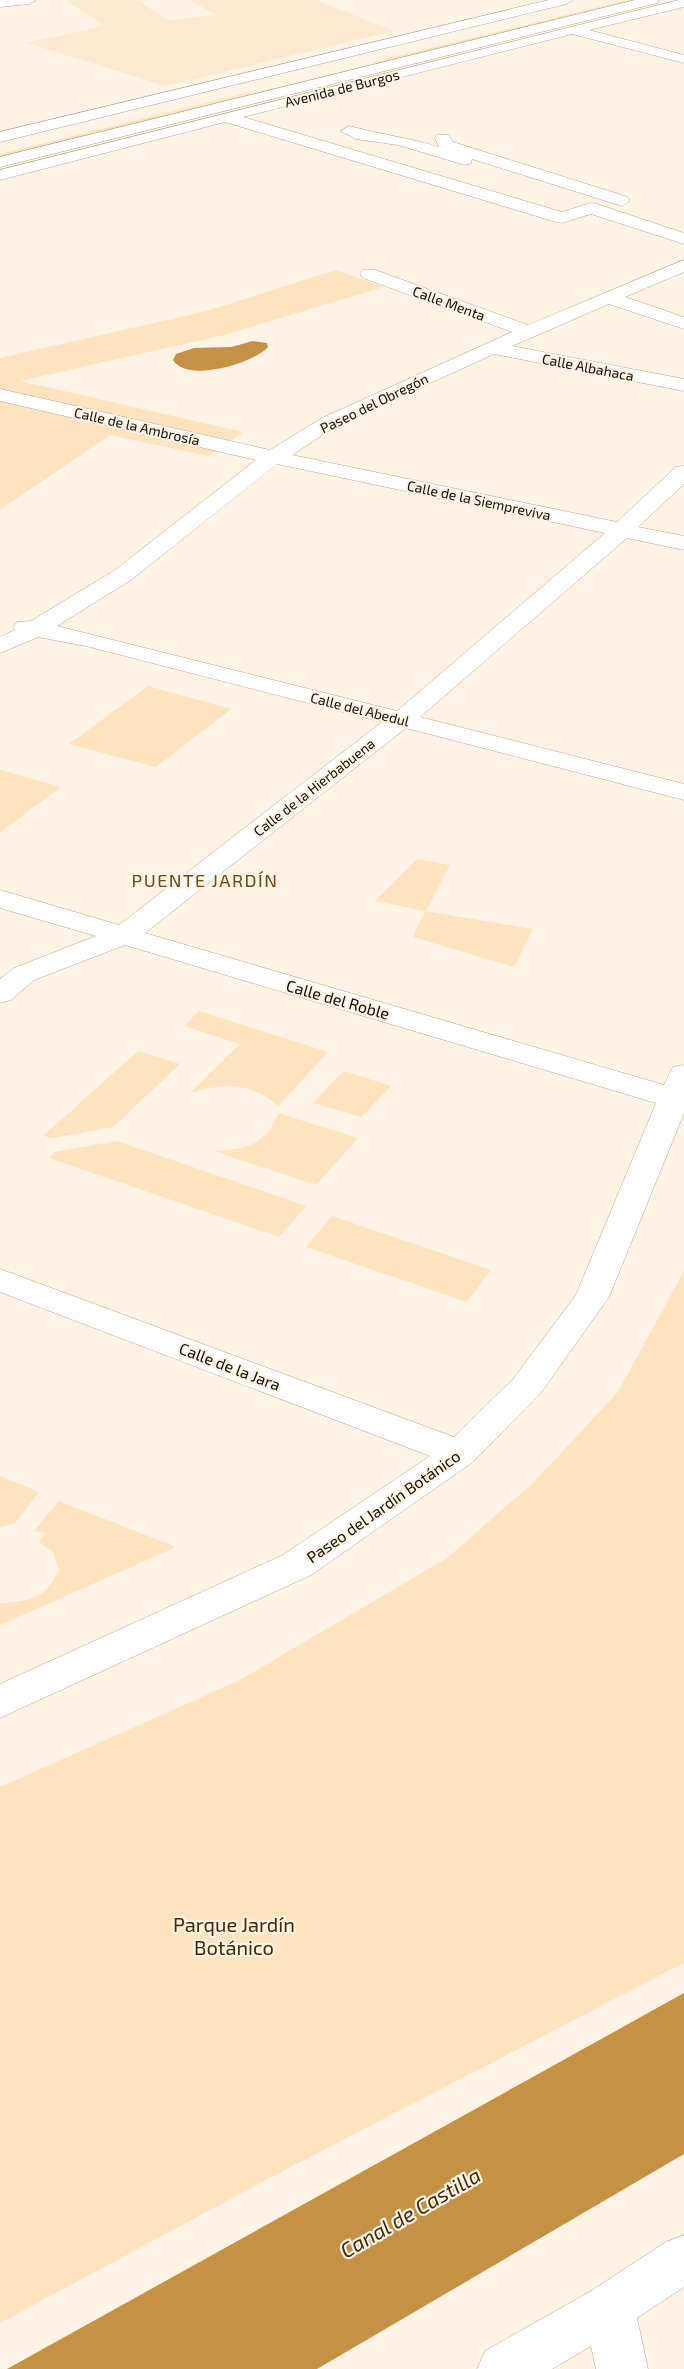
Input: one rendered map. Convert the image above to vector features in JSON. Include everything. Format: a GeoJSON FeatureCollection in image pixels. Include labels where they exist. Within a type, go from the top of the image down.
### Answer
{"type":"FeatureCollection","features":[{"type":"Feature","properties":{"kind":"main road"},"geometry":{"type":"LineString","coordinates":[[0,3],[29,0]]}},
{"type":"Feature","properties":{"kind":"main road","name":"Avenida de Burgos"},"geometry":{"type":"LineString","coordinates":[[0,137],[566,0]]}},
{"type":"Feature","properties":{"kind":"main road","name":"Avenida de Burgos"},"geometry":{"type":"LineString","coordinates":[[0,150],[613,0]]}},
{"type":"Feature","properties":{"kind":"main road","name":"Avenida de Burgos"},"geometry":{"type":"LineString","coordinates":[[0,162],[449,60],[509,45],[652,0]]}},
{"type":"Feature","properties":{"kind":"main road","name":"Avenida de Burgos"},"geometry":{"type":"LineString","coordinates":[[0,175],[225,117],[360,72],[572,25],[684,3]]}},
{"type":"Feature","properties":{"kind":"main road"},"geometry":{"type":"LineString","coordinates":[[449,60],[384,72],[360,72],[340,66],[340,59],[492,17]]}},
{"type":"Feature","properties":{"kind":"main road"},"geometry":{"type":"LineString","coordinates":[[572,25],[684,59]]}},
{"type":"Feature","properties":{"kind":"main road"},"geometry":{"type":"LineString","coordinates":[[203,88],[249,82],[272,82],[335,106]]}},
{"type":"Feature","properties":{"kind":"main road"},"geometry":{"type":"LineString","coordinates":[[75,156],[296,93]]}},
{"type":"Feature","properties":{"kind":"main road"},"geometry":{"type":"LineString","coordinates":[[47,138],[99,113]]}},
{"type":"Feature","properties":{"kind":"main road"},"geometry":{"type":"LineString","coordinates":[[225,117],[562,218],[591,208],[684,238]]}},
{"type":"Feature","properties":{"kind":"main road"},"geometry":{"type":"LineString","coordinates":[[349,131],[362,136],[399,140],[504,174],[497,180],[467,188]]}},
{"type":"Feature","properties":{"kind":"main road"},"geometry":{"type":"LineString","coordinates":[[443,138],[446,145],[638,206]]}},
{"type":"Feature","properties":{"kind":"main road","name":"Paseo del Obregón"},"geometry":{"type":"LineString","coordinates":[[0,646],[35,629],[123,575],[273,457],[329,422],[491,348],[684,266]]}},
{"type":"Feature","properties":{"kind":"main road","name":"Calle Menta"},"geometry":{"type":"LineString","coordinates":[[369,274],[529,332]]}},
{"type":"Feature","properties":{"kind":"main road"},"geometry":{"type":"LineString","coordinates":[[608,298],[684,323]]}},
{"type":"Feature","properties":{"kind":"main road","name":"Calle Albahaca"},"geometry":{"type":"LineString","coordinates":[[491,348],[684,385]]}},
{"type":"Feature","properties":{"kind":"main road","name":"Calle de la Ambrosía"},"geometry":{"type":"LineString","coordinates":[[0,395],[273,457]]}},
{"type":"Feature","properties":{"kind":"main road","name":"Calle de la Siempreviva"},"geometry":{"type":"LineString","coordinates":[[273,457],[684,543]]}},
{"type":"Feature","properties":{"kind":"main road","name":"Calle de la Hierbabuena"},"geometry":{"type":"LineString","coordinates":[[0,994],[24,974],[123,936],[401,720],[622,530],[684,472]]}},
{"type":"Feature","properties":{"kind":"main road","name":"Calle del Abedul"},"geometry":{"type":"LineString","coordinates":[[0,622],[87,639],[684,792]]}},
{"type":"Feature","properties":{"kind":"main road","name":"Calle del Roble"},"geometry":{"type":"LineString","coordinates":[[0,899],[123,936],[680,1086]]}},
{"type":"Feature","properties":{"kind":"main road","name":"Paseo del Jardín Botánico"},"geometry":{"type":"LineString","coordinates":[[0,1702],[297,1565],[460,1453],[527,1386],[592,1297],[680,1086]]}},
{"type":"Feature","properties":{"kind":"main road","name":"Calle de la Jara"},"geometry":{"type":"LineString","coordinates":[[0,1280],[460,1453]]}},
{"type":"Feature","properties":{"kind":"main road"},"geometry":{"type":"LineString","coordinates":[[503,2369],[609,2308],[684,2258]]}},
{"type":"Feature","properties":{"kind":"main road"},"geometry":{"type":"LineString","coordinates":[[609,2308],[622,2369]]}},
{"type":"Feature","properties":{"kind":"shaded area"},"geometry":{"type":"Polygon","coordinates":[[[136,0],[168,20],[216,15],[190,0],[316,0],[394,31],[165,86],[27,43],[104,26],[67,1],[136,0]]]}},
{"type":"Feature","properties":{"kind":"green space"},"geometry":{"type":"Polygon","coordinates":[[[628,0],[637,0],[380,63],[373,62],[628,0]]]}},
{"type":"Feature","properties":{"kind":"green space"},"geometry":{"type":"Polygon","coordinates":[[[249,92],[254,93],[0,157],[0,154],[249,92]]]}},
{"type":"Feature","properties":{"kind":"green space"},"geometry":{"type":"Polygon","coordinates":[[[336,270],[384,287],[224,335],[20,381],[243,432],[208,456],[110,435],[0,510],[0,358],[207,311],[336,270]]]}},
{"type":"Feature","properties":{"kind":"green space"},"geometry":{"type":"Polygon","coordinates":[[[148,686],[231,709],[156,767],[69,744],[148,686]]]}},
{"type":"Feature","properties":{"kind":"green space"},"geometry":{"type":"Polygon","coordinates":[[[0,770],[61,787],[0,832],[0,770]]]}},
{"type":"Feature","properties":{"kind":"green space"},"geometry":{"type":"Polygon","coordinates":[[[417,859],[450,865],[426,911],[533,929],[514,967],[413,937],[425,911],[375,901],[417,859]]]}},
{"type":"Feature","properties":{"kind":"green space"},"geometry":{"type":"Polygon","coordinates":[[[199,1011],[328,1052],[278,1106],[258,1092],[236,1087],[213,1087],[190,1093],[240,1044],[184,1026],[199,1011]]]}},
{"type":"Feature","properties":{"kind":"green space"},"geometry":{"type":"Polygon","coordinates":[[[138,1051],[180,1064],[113,1127],[53,1138],[43,1136],[138,1051]]]}},
{"type":"Feature","properties":{"kind":"green space"},"geometry":{"type":"Polygon","coordinates":[[[344,1071],[391,1086],[361,1117],[313,1103],[344,1071]]]}},
{"type":"Feature","properties":{"kind":"green space"},"geometry":{"type":"Polygon","coordinates":[[[278,1113],[358,1138],[316,1185],[213,1151],[253,1144],[268,1132],[278,1113]]]}},
{"type":"Feature","properties":{"kind":"green space"},"geometry":{"type":"Polygon","coordinates":[[[117,1141],[306,1206],[279,1237],[49,1158],[55,1152],[117,1141]]]}},
{"type":"Feature","properties":{"kind":"green space"},"geometry":{"type":"Polygon","coordinates":[[[332,1216],[491,1270],[467,1302],[306,1247],[332,1216]]]}},
{"type":"Feature","properties":{"kind":"green space","name":"Parque Jardín Botánico"},"geometry":{"type":"Polygon","coordinates":[[[684,1271],[684,1963],[279,2173],[0,2323],[0,1787],[240,1680],[447,1558],[534,1482],[618,1392],[684,1271]]]}},
{"type":"Feature","properties":{"kind":"green space"},"geometry":{"type":"Polygon","coordinates":[[[0,1476],[39,1492],[15,1523],[0,1527],[0,1476]]]}},
{"type":"Feature","properties":{"kind":"green space"},"geometry":{"type":"Polygon","coordinates":[[[59,1501],[176,1547],[0,1625],[0,1604],[29,1599],[43,1592],[49,1587],[59,1569],[53,1552],[39,1542],[45,1533],[34,1531],[59,1501]]]}},
{"type":"Feature","properties":{"kind":"water"},"geometry":{"type":"Polygon","coordinates":[[[253,341],[267,343],[268,347],[235,365],[192,370],[180,367],[173,360],[176,354],[194,348],[231,347],[253,341]]]}},
{"type":"Feature","properties":{"kind":"water","name":"Canal de Castilla"},"geometry":{"type":"Polygon","coordinates":[[[684,1993],[684,2154],[317,2369],[7,2369],[684,1993]]]}},
{"type":"Feature","properties":{"kind":"district","name":"PUENTE JARDÍN"},"geometry":{"type":"Point","coordinates":[205,880]}}]}
